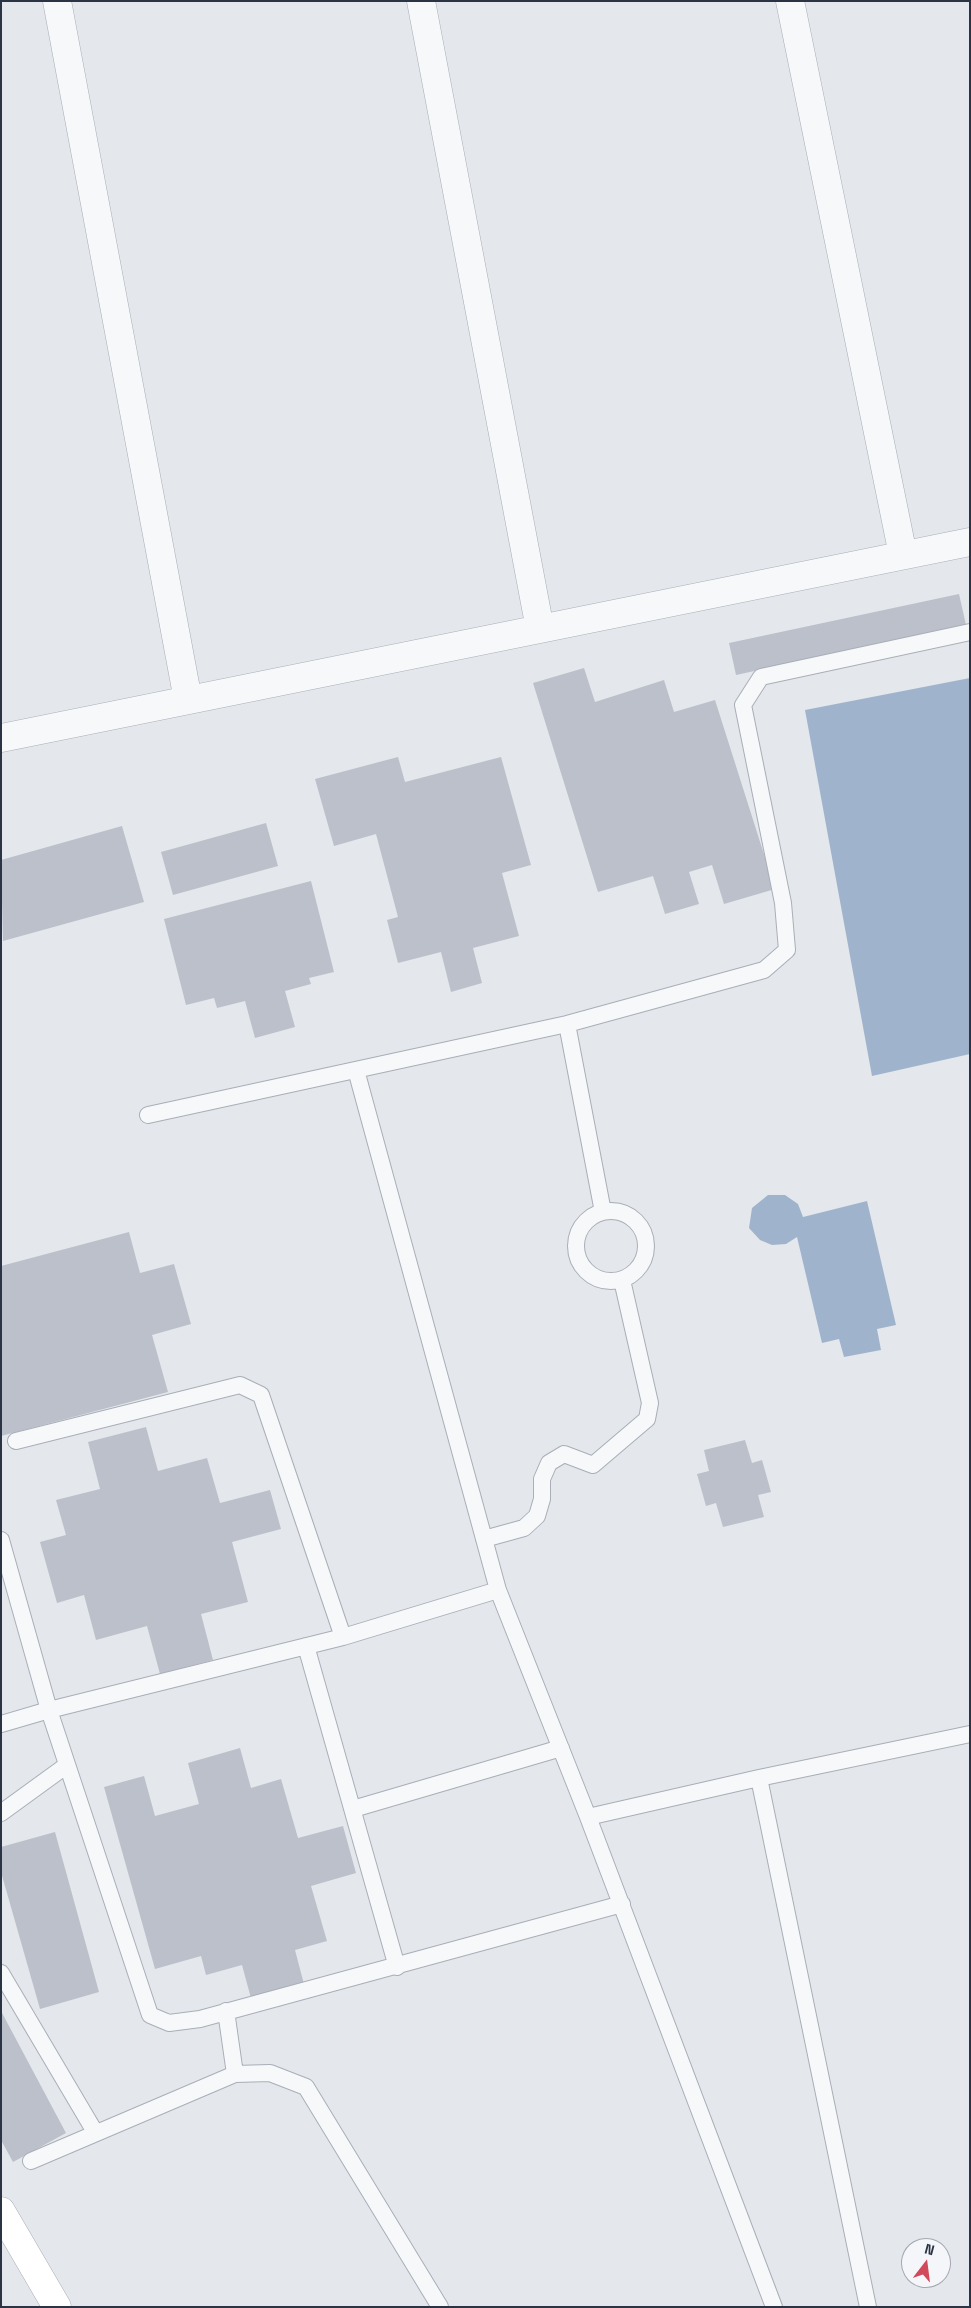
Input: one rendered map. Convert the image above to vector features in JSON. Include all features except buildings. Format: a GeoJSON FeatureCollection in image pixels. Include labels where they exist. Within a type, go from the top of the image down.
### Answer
{"type":"FeatureCollection","features":[{"type":"Feature","properties":{"kind":"street"},"geometry":{"type":"LineString","coordinates":[[57,1],[188,700]]}},
{"type":"Feature","properties":{"kind":"street"},"geometry":{"type":"LineString","coordinates":[[421,1],[540,628]]}},
{"type":"Feature","properties":{"kind":"street"},"geometry":{"type":"LineString","coordinates":[[790,1],[903,556]]}},
{"type":"Feature","properties":{"kind":"street"},"geometry":{"type":"LineString","coordinates":[[1,738],[970,542]]}},
{"type":"Feature","properties":{"kind":"street"},"geometry":{"type":"LineString","coordinates":[[1,2211],[57,2307]]}},
{"type":"Feature","properties":{"kind":"lane"},"geometry":{"type":"LineString","coordinates":[[148,1115],[567,1024],[764,970],[787,950],[783,903],[743,705],[761,677],[970,632]]}},
{"type":"Feature","properties":{"kind":"lane"},"geometry":{"type":"LineString","coordinates":[[567,1024],[603,1212]]}},
{"type":"Feature","properties":{"kind":"lane"},"geometry":{"type":"LineString","coordinates":[[356,1070],[498,1590],[622,1904],[774,2307]]}},
{"type":"Feature","properties":{"kind":"lane"},"geometry":{"type":"LineString","coordinates":[[603,1212],[621,1213],[636,1222],[645,1237],[645,1255],[636,1270],[622,1280],[607,1281],[594,1277],[583,1268],[577,1255],[576,1241],[581,1228],[590,1217],[603,1212]]}},
{"type":"Feature","properties":{"kind":"lane"},"geometry":{"type":"LineString","coordinates":[[484,1539],[524,1528],[537,1516],[542,1499],[542,1479],[549,1462],[564,1454],[593,1465],[647,1419],[650,1402],[622,1280]]}},
{"type":"Feature","properties":{"kind":"lane"},"geometry":{"type":"LineString","coordinates":[[16,1441],[240,1385],[261,1395],[343,1637]]}},
{"type":"Feature","properties":{"kind":"lane"},"geometry":{"type":"LineString","coordinates":[[1,1540],[49,1710],[150,2015],[169,2023],[226,2012],[397,1967],[622,1904]]}},
{"type":"Feature","properties":{"kind":"lane"},"geometry":{"type":"LineString","coordinates":[[1,1724],[49,1710],[343,1637],[498,1590]]}},
{"type":"Feature","properties":{"kind":"lane"},"geometry":{"type":"LineString","coordinates":[[306,1646],[397,1967]]}},
{"type":"Feature","properties":{"kind":"lane"},"geometry":{"type":"LineString","coordinates":[[588,1817],[759,1778],[970,1734]]}},
{"type":"Feature","properties":{"kind":"lane"},"geometry":{"type":"LineString","coordinates":[[353,1809],[561,1748]]}},
{"type":"Feature","properties":{"kind":"lane"},"geometry":{"type":"LineString","coordinates":[[1,1812],[67,1765]]}},
{"type":"Feature","properties":{"kind":"lane"},"geometry":{"type":"LineString","coordinates":[[759,1778],[868,2307]]}},
{"type":"Feature","properties":{"kind":"lane"},"geometry":{"type":"LineString","coordinates":[[1,1973],[95,2132]]}},
{"type":"Feature","properties":{"kind":"lane"},"geometry":{"type":"LineString","coordinates":[[226,2012],[235,2074]]}},
{"type":"Feature","properties":{"kind":"lane"},"geometry":{"type":"LineString","coordinates":[[31,2161],[95,2132],[235,2074],[270,2072],[306,2087],[440,2307]]}},
{"type":"Feature","properties":{"kind":"water"},"geometry":{"type":"Polygon","coordinates":[[[970,678],[970,1054],[872,1076],[805,710],[970,678]]]}},
{"type":"Feature","properties":{"kind":"water"},"geometry":{"type":"Polygon","coordinates":[[[768,1195],[785,1195],[798,1204],[803,1217],[867,1201],[896,1325],[877,1329],[881,1350],[844,1357],[839,1339],[822,1343],[797,1237],[786,1244],[772,1245],[760,1240],[749,1228],[752,1208],[768,1195]]]}}]}
